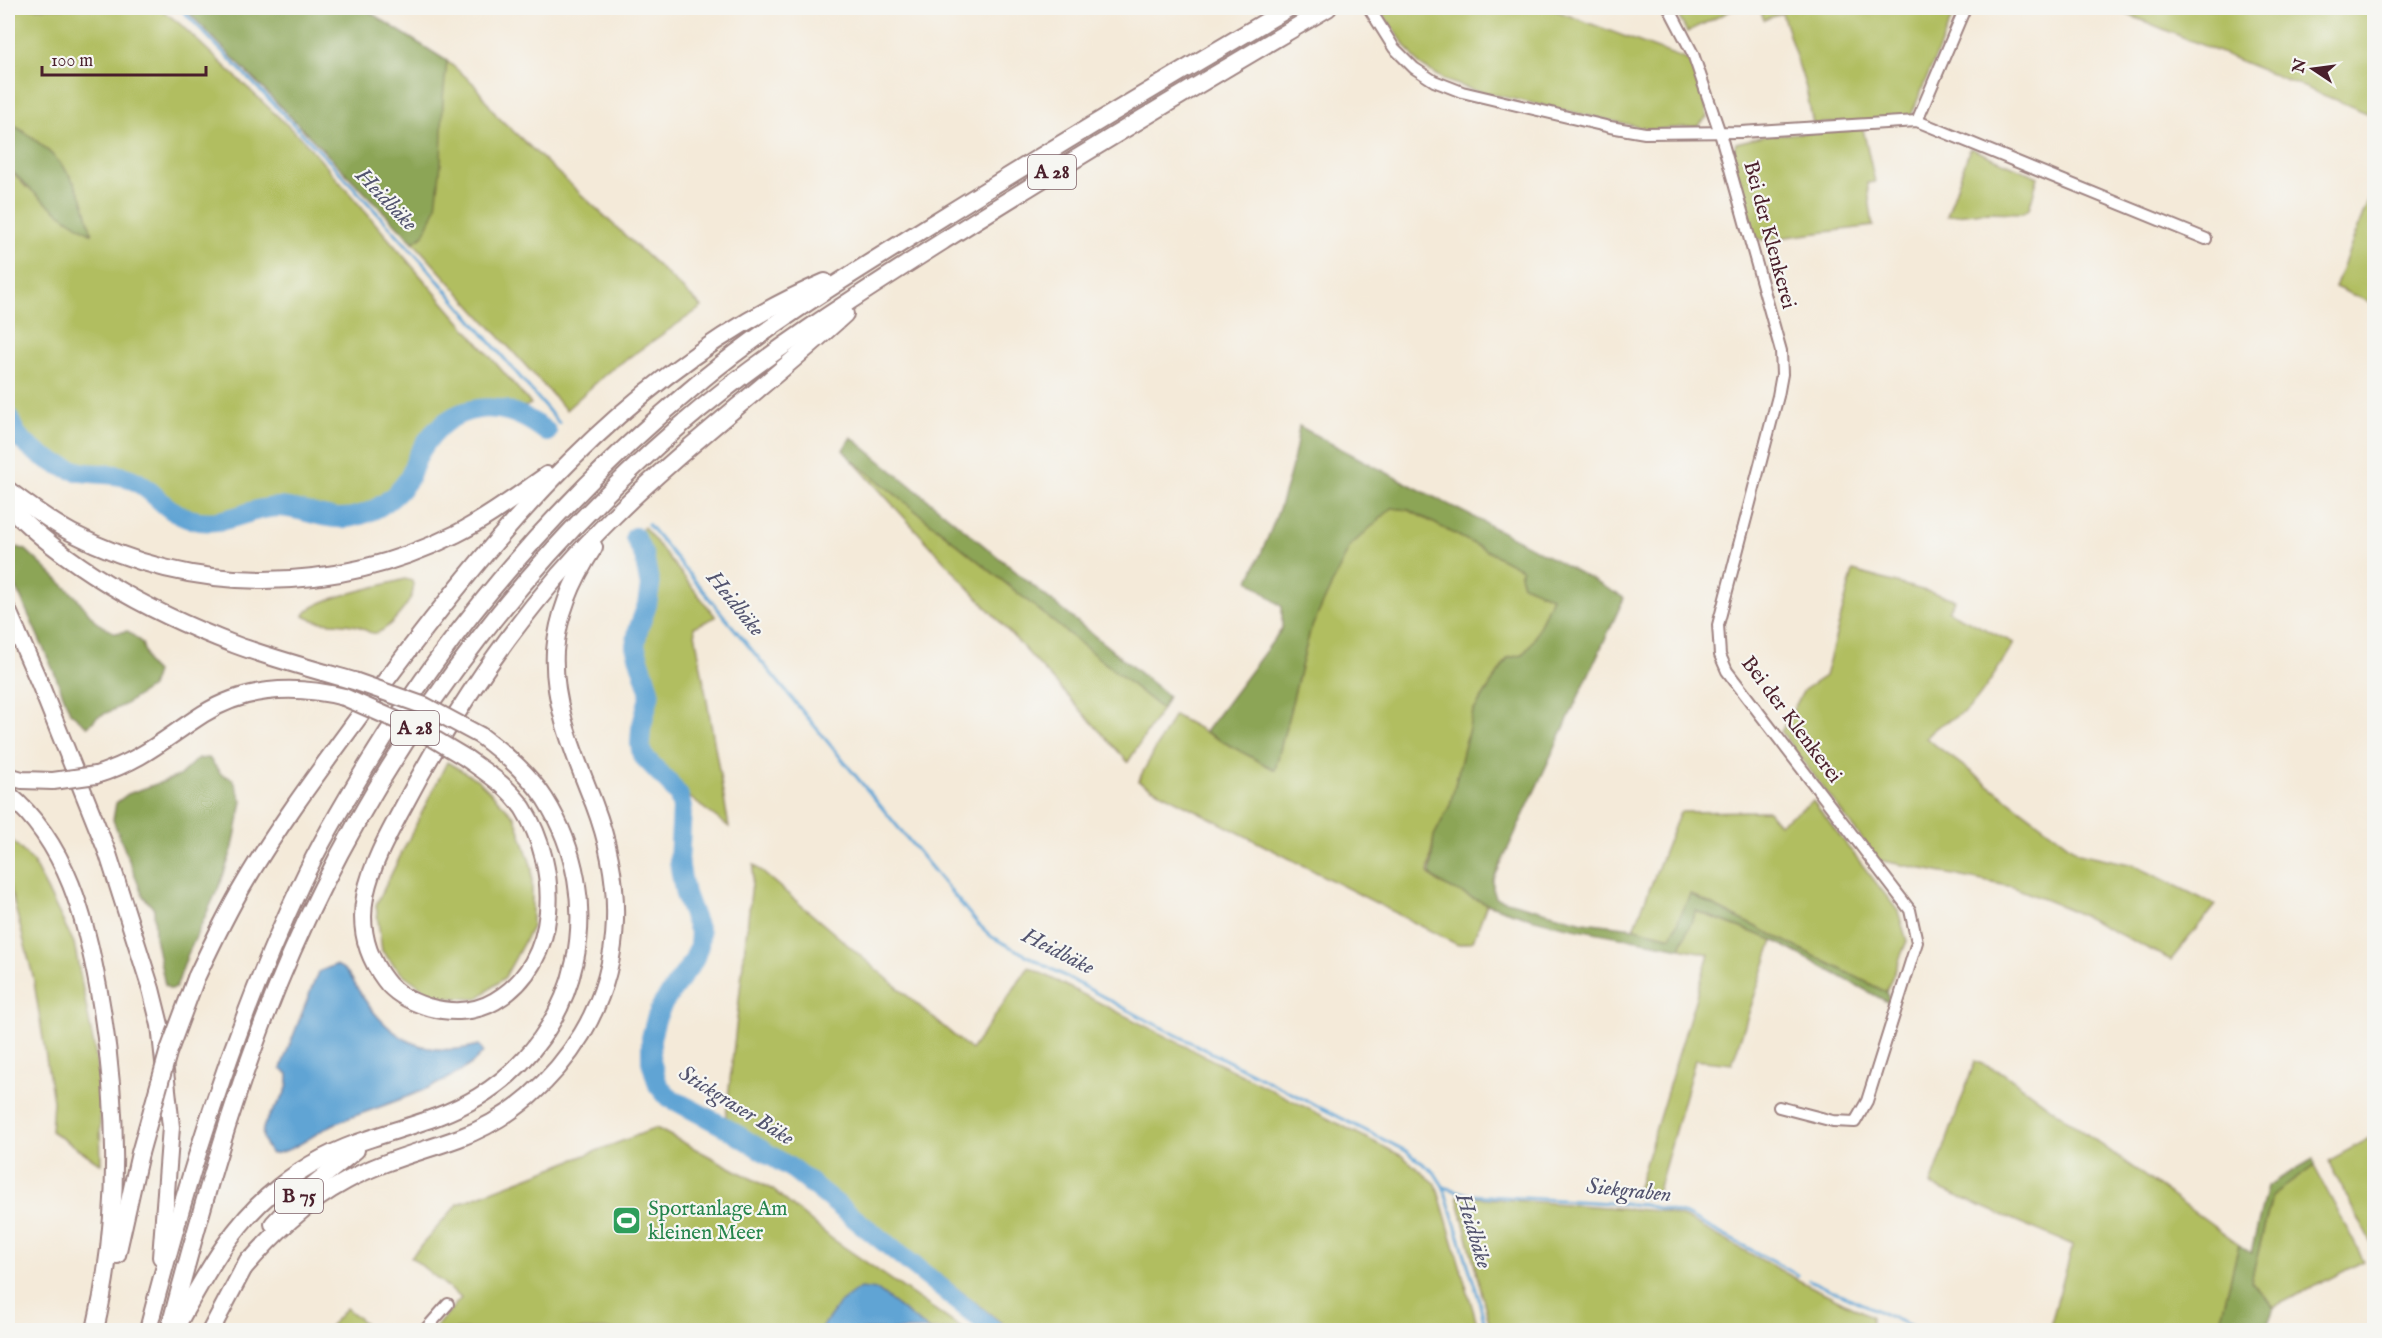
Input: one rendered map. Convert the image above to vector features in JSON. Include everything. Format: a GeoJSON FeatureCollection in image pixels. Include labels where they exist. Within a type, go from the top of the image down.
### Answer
{"type":"FeatureCollection","features":[{"type":"Feature","properties":{"kind":"highway","name":"A 28"},"geometry":{"type":"LineString","coordinates":[[148,1330],[206,1129],[267,959],[303,879],[340,809],[427,672],[483,599],[548,524],[606,466],[704,378],[758,337],[864,266],[1052,149],[1289,8]]}},
{"type":"Feature","properties":{"kind":"highway","name":"A 28"},"geometry":{"type":"LineString","coordinates":[[169,1330],[224,1139],[252,1055],[282,975],[320,890],[359,818],[446,682],[541,563],[636,466],[706,405],[759,364],[883,279],[1050,174],[1328,8]]}},
{"type":"Feature","properties":{"kind":"highway"},"geometry":{"type":"LineString","coordinates":[[8,490],[70,532],[134,559],[179,571],[258,581],[311,579],[365,569],[411,554],[457,534],[502,507],[577,453],[654,386],[741,323],[786,299],[864,266]]}},
{"type":"Feature","properties":{"kind":"highway"},"geometry":{"type":"LineString","coordinates":[[8,776],[22,780],[53,781],[96,775],[118,768],[145,754],[217,707],[252,694],[288,689],[324,692],[344,697],[410,725],[466,758],[504,784],[523,808],[538,840],[546,873],[548,912],[543,944],[530,971],[511,992],[490,1004],[467,1011],[440,1010],[412,1002],[389,986],[373,964],[363,938],[363,906],[370,877],[388,835],[427,763],[468,694],[536,602],[615,515],[695,441],[798,357],[883,279]]}},
{"type":"Feature","properties":{"kind":"highway"},"geometry":{"type":"LineString","coordinates":[[95,1328],[121,1241],[140,1153],[168,1053],[196,978],[243,885],[356,722],[463,582],[507,528],[577,453]]}},
{"type":"Feature","properties":{"kind":"highway"},"geometry":{"type":"LineString","coordinates":[[8,506],[37,532],[83,566],[162,613],[238,646],[354,681],[425,706],[481,736],[526,774],[545,798],[570,851],[577,880],[581,909],[579,940],[573,972],[564,998],[538,1043],[498,1083],[478,1097],[444,1114],[338,1151],[302,1170],[280,1185],[260,1203],[222,1246],[174,1330]]}},
{"type":"Feature","properties":{"kind":"highway"},"geometry":{"type":"LineString","coordinates":[[211,1330],[243,1269],[264,1244],[289,1221],[345,1182],[387,1162],[462,1137],[499,1119],[543,1084],[565,1060],[592,1016],[604,986],[612,954],[616,898],[612,863],[606,840],[564,723],[556,684],[555,652],[562,612],[574,580],[615,515]]}},
{"type":"Feature","properties":{"kind":"highway"},"geometry":{"type":"LineString","coordinates":[[8,611],[40,684],[108,854],[151,989],[160,1025],[171,1127],[162,1221],[160,1282]]}},
{"type":"Feature","properties":{"kind":"highway"},"geometry":{"type":"LineString","coordinates":[[8,794],[41,828],[70,881],[88,938],[102,1007],[114,1104],[115,1176],[114,1208],[105,1282],[95,1328]]}},
{"type":"Feature","properties":{"kind":"highway","name":"B 75"},"geometry":{"type":"LineString","coordinates":[[243,1269],[256,1247],[283,1212],[306,1190],[371,1138]]}},
{"type":"Feature","properties":{"kind":"street","name":"Bei der Klenkerei"},"geometry":{"type":"LineString","coordinates":[[1369,8],[1394,48],[1414,68],[1434,81],[1462,92],[1645,133],[1720,133],[1917,121],[2206,238]]}},
{"type":"Feature","properties":{"kind":"street","name":"Bei der Klenkerei"},"geometry":{"type":"LineString","coordinates":[[1669,8],[1694,54],[1720,133],[1780,351],[1782,374],[1718,625],[1720,655],[1727,671],[1910,910],[1917,942],[1867,1101],[1855,1122],[1833,1121],[1779,1107]]}},
{"type":"Feature","properties":{"kind":"street"},"geometry":{"type":"LineString","coordinates":[[1917,121],[1965,8]]}},
{"type":"Feature","properties":{"kind":"street"},"geometry":{"type":"LineString","coordinates":[[425,1330],[448,1304]]}},
{"type":"Feature","properties":{"kind":"green space"},"geometry":{"type":"Polygon","coordinates":[[[8,8],[159,8],[179,23],[306,143],[531,404],[522,408],[468,402],[443,413],[429,431],[405,475],[393,488],[372,502],[348,510],[325,511],[281,502],[210,519],[180,513],[132,475],[57,460],[22,437],[8,408],[8,167],[26,187],[26,133],[8,122],[8,8]]]}},
{"type":"Feature","properties":{"kind":"green space"},"geometry":{"type":"Polygon","coordinates":[[[184,8],[363,8],[447,61],[436,207],[424,235],[413,242],[184,8]]]}},
{"type":"Feature","properties":{"kind":"green space"},"geometry":{"type":"Polygon","coordinates":[[[1378,8],[1549,8],[1693,62],[1706,104],[1707,117],[1698,126],[1653,130],[1473,90],[1444,80],[1419,64],[1378,8]]]}},
{"type":"Feature","properties":{"kind":"green space"},"geometry":{"type":"Polygon","coordinates":[[[1674,8],[1736,8],[1687,32],[1674,8]]]}},
{"type":"Feature","properties":{"kind":"green space"},"geometry":{"type":"Polygon","coordinates":[[[1760,8],[1956,8],[1910,118],[1813,124],[1806,88],[1782,13],[1764,20],[1760,8]]]}},
{"type":"Feature","properties":{"kind":"green space"},"geometry":{"type":"Polygon","coordinates":[[[2118,8],[2374,8],[2374,116],[2117,10],[2118,8]]]}},
{"type":"Feature","properties":{"kind":"green space"},"geometry":{"type":"Polygon","coordinates":[[[447,61],[473,83],[497,116],[702,307],[608,372],[566,410],[413,242],[424,235],[447,61]]]}},
{"type":"Feature","properties":{"kind":"green space"},"geometry":{"type":"Polygon","coordinates":[[[8,122],[50,152],[67,171],[82,199],[92,234],[47,204],[8,167],[8,122]]]}},
{"type":"Feature","properties":{"kind":"green space"},"geometry":{"type":"Polygon","coordinates":[[[1863,129],[1875,182],[1867,183],[1873,226],[1762,240],[1755,237],[1732,154],[1736,143],[1769,135],[1863,129]]]}},
{"type":"Feature","properties":{"kind":"green space"},"geometry":{"type":"Polygon","coordinates":[[[1970,148],[2038,177],[2029,209],[2023,213],[1984,212],[1947,216],[1970,148]]]}},
{"type":"Feature","properties":{"kind":"green space"},"geometry":{"type":"Polygon","coordinates":[[[2374,186],[2374,304],[2335,287],[2374,186]]]}},
{"type":"Feature","properties":{"kind":"green space"},"geometry":{"type":"Polygon","coordinates":[[[1299,426],[1544,553],[1624,598],[1493,881],[1496,898],[1583,922],[1634,928],[1671,937],[1690,894],[1886,992],[1891,1004],[1773,940],[1696,911],[1680,948],[1573,928],[1521,915],[1454,890],[1430,874],[1434,836],[1450,805],[1473,712],[1508,658],[1523,655],[1534,639],[1552,597],[1523,585],[1520,574],[1522,569],[1409,510],[1392,508],[1350,546],[1310,631],[1275,770],[1205,732],[1282,629],[1282,607],[1249,580],[1287,486],[1299,426]]]}},
{"type":"Feature","properties":{"kind":"green space"},"geometry":{"type":"Polygon","coordinates":[[[851,437],[1168,696],[1162,709],[850,458],[843,450],[851,437]]]}},
{"type":"Feature","properties":{"kind":"green space"},"geometry":{"type":"Polygon","coordinates":[[[850,458],[1162,709],[1128,762],[850,458]]]}},
{"type":"Feature","properties":{"kind":"green space"},"geometry":{"type":"Polygon","coordinates":[[[1392,507],[1409,510],[1522,569],[1520,574],[1523,585],[1552,597],[1534,639],[1523,655],[1508,658],[1473,712],[1450,805],[1434,836],[1428,873],[1439,883],[1487,904],[1473,941],[1458,945],[1138,781],[1174,715],[1275,770],[1310,631],[1350,546],[1392,507]]]}},
{"type":"Feature","properties":{"kind":"green space"},"geometry":{"type":"Polygon","coordinates":[[[644,527],[716,617],[694,627],[729,827],[670,781],[651,759],[646,749],[645,732],[653,696],[642,640],[655,603],[656,586],[650,557],[638,533],[644,527]]]}},
{"type":"Feature","properties":{"kind":"green space"},"geometry":{"type":"Polygon","coordinates":[[[17,547],[26,550],[76,597],[97,623],[115,633],[128,631],[142,643],[148,664],[156,672],[151,687],[124,705],[97,717],[88,727],[70,712],[8,569],[9,555],[17,547]]]}},
{"type":"Feature","properties":{"kind":"green space"},"geometry":{"type":"Polygon","coordinates":[[[1853,571],[1955,599],[1948,611],[2014,643],[1993,678],[1974,703],[1963,713],[1940,725],[1926,738],[2079,853],[2134,865],[2215,905],[2171,960],[2071,910],[2013,887],[1878,860],[1781,732],[1804,690],[1825,676],[1853,571]]]}},
{"type":"Feature","properties":{"kind":"green space"},"geometry":{"type":"Polygon","coordinates":[[[405,579],[412,581],[413,586],[409,601],[393,621],[377,633],[370,633],[354,625],[318,621],[304,616],[309,610],[333,598],[405,579]]]}},
{"type":"Feature","properties":{"kind":"green space"},"geometry":{"type":"Polygon","coordinates":[[[209,758],[221,774],[233,779],[242,801],[233,847],[221,882],[187,956],[176,988],[170,989],[165,985],[155,937],[154,909],[143,896],[113,820],[116,803],[128,794],[179,776],[197,759],[209,758]]]}},
{"type":"Feature","properties":{"kind":"green space"},"geometry":{"type":"Polygon","coordinates":[[[447,762],[478,780],[515,817],[532,868],[532,927],[505,977],[477,999],[435,997],[400,972],[382,951],[376,905],[447,762]]]}},
{"type":"Feature","properties":{"kind":"green space"},"geometry":{"type":"Polygon","coordinates":[[[1813,801],[1898,911],[1907,941],[1886,992],[1691,894],[1671,937],[1634,928],[1680,812],[1768,811],[1779,824],[1813,801]]]}},
{"type":"Feature","properties":{"kind":"green space"},"geometry":{"type":"Polygon","coordinates":[[[8,836],[33,862],[74,943],[99,1073],[101,1164],[51,1131],[53,1101],[33,976],[8,880],[8,836]]]}},
{"type":"Feature","properties":{"kind":"green space"},"geometry":{"type":"Polygon","coordinates":[[[754,865],[971,1050],[1029,967],[1402,1156],[1436,1184],[1479,1330],[1011,1330],[790,1159],[725,1125],[754,865]]]}},
{"type":"Feature","properties":{"kind":"green space"},"geometry":{"type":"Polygon","coordinates":[[[1695,911],[1773,940],[1732,1064],[1695,1060],[1656,1198],[1635,1197],[1709,954],[1680,948],[1695,911]]]}},
{"type":"Feature","properties":{"kind":"green space"},"geometry":{"type":"Polygon","coordinates":[[[1975,1061],[2003,1073],[2239,1245],[2218,1330],[2049,1330],[2073,1245],[1931,1185],[1975,1061]]]}},
{"type":"Feature","properties":{"kind":"green space","name":"Sportanlage Am kleinen Meer"},"geometry":{"type":"Polygon","coordinates":[[[656,1128],[773,1190],[831,1238],[964,1330],[929,1330],[877,1290],[840,1303],[820,1330],[433,1330],[461,1298],[411,1257],[458,1204],[656,1128]]]}},
{"type":"Feature","properties":{"kind":"green space"},"geometry":{"type":"Polygon","coordinates":[[[2374,1136],[2374,1248],[2328,1161],[2374,1136]]]}},
{"type":"Feature","properties":{"kind":"green space"},"geometry":{"type":"Polygon","coordinates":[[[2313,1159],[2314,1166],[2272,1196],[2251,1281],[2274,1307],[2265,1330],[2218,1330],[2239,1245],[2251,1253],[2267,1186],[2313,1159]]]}},
{"type":"Feature","properties":{"kind":"green space"},"geometry":{"type":"Polygon","coordinates":[[[2314,1166],[2364,1261],[2274,1307],[2251,1281],[2272,1196],[2314,1166]]]}},
{"type":"Feature","properties":{"kind":"green space"},"geometry":{"type":"Polygon","coordinates":[[[1457,1196],[1659,1211],[1685,1218],[1802,1282],[1871,1316],[1871,1330],[1491,1330],[1457,1196]]]}},
{"type":"Feature","properties":{"kind":"green space"},"geometry":{"type":"Polygon","coordinates":[[[346,1308],[373,1330],[327,1330],[346,1308]]]}},
{"type":"Feature","properties":{"kind":"water"},"geometry":{"type":"Polygon","coordinates":[[[335,965],[347,972],[370,1007],[395,1033],[425,1047],[441,1050],[479,1045],[483,1052],[472,1064],[436,1085],[334,1124],[288,1150],[271,1154],[265,1144],[264,1127],[287,1088],[288,1074],[281,1069],[283,1062],[318,972],[335,965]]]}},
{"type":"Feature","properties":{"kind":"water"},"geometry":{"type":"Polygon","coordinates":[[[860,1288],[877,1290],[929,1330],[820,1330],[840,1303],[860,1288]]]}},
{"type":"Feature","properties":{"kind":"waterway","name":"Heidbäke"},"geometry":{"type":"LineString","coordinates":[[180,8],[333,165],[424,264],[559,423]]}},
{"type":"Feature","properties":{"kind":"waterway","name":"Stickgraser Bäke"},"geometry":{"type":"LineString","coordinates":[[8,416],[24,443],[47,459],[81,472],[113,474],[131,479],[146,488],[172,511],[190,519],[203,521],[225,520],[257,510],[279,507],[339,518],[367,513],[386,502],[403,487],[418,456],[432,435],[446,422],[462,413],[478,409],[495,409],[530,420],[547,432]]}},
{"type":"Feature","properties":{"kind":"waterway","name":"Heidbäke"},"geometry":{"type":"LineString","coordinates":[[648,524],[977,923],[992,937],[1141,1017],[1406,1151],[1434,1172],[1443,1186],[1478,1296],[1486,1330]]}},
{"type":"Feature","properties":{"kind":"waterway","name":"Stickgraser Bäke"},"geometry":{"type":"LineString","coordinates":[[635,537],[644,556],[650,586],[635,646],[650,693],[641,729],[640,744],[642,755],[679,796],[682,808],[679,862],[685,894],[700,934],[694,960],[662,1005],[656,1019],[651,1038],[651,1061],[658,1085],[668,1097],[723,1126],[794,1170],[994,1330]]}},
{"type":"Feature","properties":{"kind":"waterway","name":"Siekgraben"},"geometry":{"type":"LineString","coordinates":[[1444,1187],[1470,1195],[1645,1205],[1686,1215],[1798,1275]]}},
{"type":"Feature","properties":{"kind":"waterway","name":"Siekgraben"},"geometry":{"type":"LineString","coordinates":[[1809,1280],[1920,1330]]}},
{"type":"Feature","properties":{"kind":"place","name":"Sportanlage Am kleinen Meer"},"geometry":{"type":"Point","coordinates":[627,1221]}}]}
